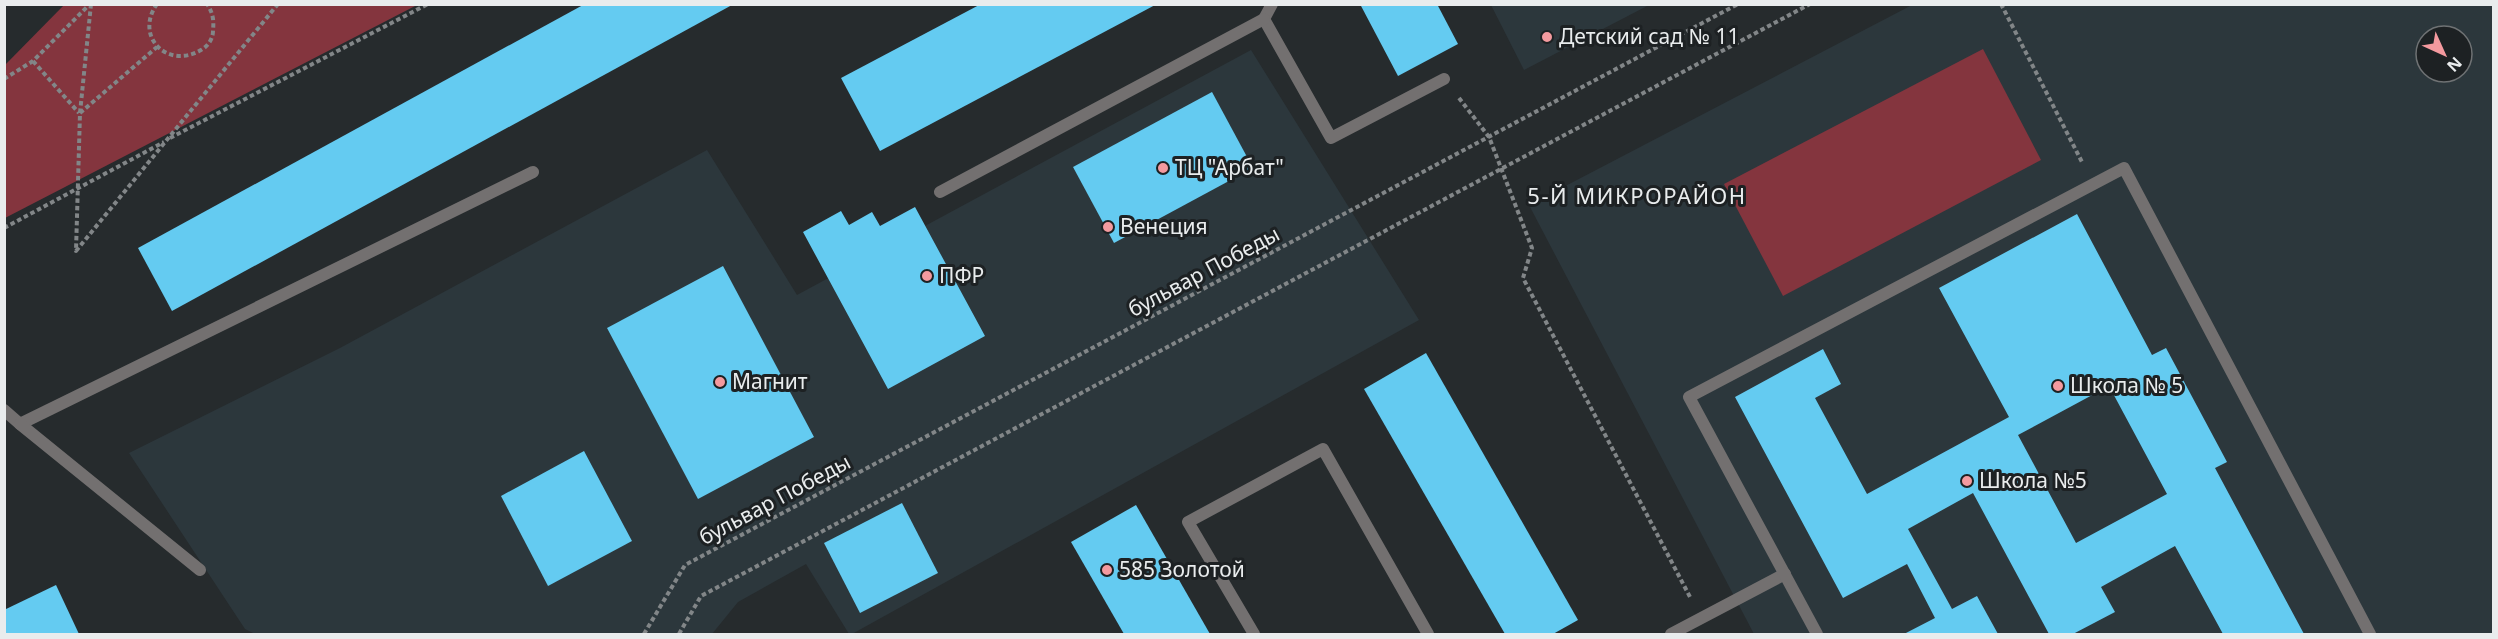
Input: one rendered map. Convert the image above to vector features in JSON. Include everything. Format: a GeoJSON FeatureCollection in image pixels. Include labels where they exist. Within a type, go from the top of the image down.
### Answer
{"type":"FeatureCollection","features":[{"type":"Feature","properties":{"kind":"lane"},"geometry":{"type":"LineString","coordinates":[[940,192],[1264,18],[1272,4]]}},
{"type":"Feature","properties":{"kind":"lane"},"geometry":{"type":"LineString","coordinates":[[1264,18],[1331,138],[1444,79]]}},
{"type":"Feature","properties":{"kind":"lane"},"geometry":{"type":"LineString","coordinates":[[1817,634],[1689,397],[2124,168],[2370,634]]}},
{"type":"Feature","properties":{"kind":"lane"},"geometry":{"type":"LineString","coordinates":[[20,424],[533,172]]}},
{"type":"Feature","properties":{"kind":"lane"},"geometry":{"type":"LineString","coordinates":[[4,410],[200,570]]}},
{"type":"Feature","properties":{"kind":"lane"},"geometry":{"type":"LineString","coordinates":[[1254,634],[1188,522],[1323,449],[1428,634]]}},
{"type":"Feature","properties":{"kind":"lane"},"geometry":{"type":"LineString","coordinates":[[1671,634],[1785,574]]}},
{"type":"Feature","properties":{"kind":"path"},"geometry":{"type":"LineString","coordinates":[[4,79],[33,61],[91,4]]}},
{"type":"Feature","properties":{"kind":"path"},"geometry":{"type":"LineString","coordinates":[[91,4],[80,113],[76,251],[278,4]]}},
{"type":"Feature","properties":{"kind":"path"},"geometry":{"type":"LineString","coordinates":[[157,4],[149,23],[150,34],[157,47],[167,54],[180,58],[190,57],[205,48],[213,36],[214,18],[209,5]]}},
{"type":"Feature","properties":{"kind":"path"},"geometry":{"type":"LineString","coordinates":[[4,228],[428,4]]}},
{"type":"Feature","properties":{"kind":"path","name":"бульвар Победы"},"geometry":{"type":"LineString","coordinates":[[644,634],[685,565],[1738,4]]}},
{"type":"Feature","properties":{"kind":"path"},"geometry":{"type":"LineString","coordinates":[[679,634],[701,596],[1810,4]]}},
{"type":"Feature","properties":{"kind":"path"},"geometry":{"type":"LineString","coordinates":[[2001,4],[2094,184]]}},
{"type":"Feature","properties":{"kind":"path"},"geometry":{"type":"LineString","coordinates":[[80,113],[157,47]]}},
{"type":"Feature","properties":{"kind":"path"},"geometry":{"type":"LineString","coordinates":[[33,61],[80,113]]}},
{"type":"Feature","properties":{"kind":"path"},"geometry":{"type":"LineString","coordinates":[[1444,79],[1489,137],[1532,248],[1523,278],[1701,619]]}},
{"type":"Feature","properties":{"kind":"shaded area"},"geometry":{"type":"Polygon","coordinates":[[[65,4],[417,5],[5,218],[5,65],[65,4]]]}},
{"type":"Feature","properties":{"kind":"shaded area","name":"Детский сад № 11"},"geometry":{"type":"Polygon","coordinates":[[[1491,5],[1649,5],[1524,70],[1491,5]]]}},
{"type":"Feature","properties":{"kind":"shaded area","name":"Школа № 5"},"geometry":{"type":"Polygon","coordinates":[[[1912,5],[2493,5],[2493,634],[1754,634],[1529,205],[1912,5]]]}},
{"type":"Feature","properties":{"kind":"shaded area"},"geometry":{"type":"Polygon","coordinates":[[[1983,49],[2041,160],[1783,296],[1724,184],[1983,49]]]}},
{"type":"Feature","properties":{"kind":"shaded area"},"geometry":{"type":"Polygon","coordinates":[[[1251,50],[1419,320],[852,634],[849,634],[806,564],[738,602],[712,634],[255,634],[245,629],[129,453],[340,348],[707,150],[797,295],[1251,50]]]}},
{"type":"Feature","properties":{"kind":"building"},"geometry":{"type":"Polygon","coordinates":[[[981,4],[1157,4],[880,151],[841,78],[981,4]]]}},
{"type":"Feature","properties":{"kind":"building"},"geometry":{"type":"Polygon","coordinates":[[[1360,4],[1437,4],[1458,44],[1398,76],[1360,4]]]}},
{"type":"Feature","properties":{"kind":"building"},"geometry":{"type":"Polygon","coordinates":[[[583,5],[732,5],[172,311],[138,248],[583,5]]]}},
{"type":"Feature","properties":{"kind":"building","name":"ТЦ \"Арбат\""},"geometry":{"type":"Polygon","coordinates":[[[1212,92],[1253,168],[1114,243],[1073,167],[1212,92]]]}},
{"type":"Feature","properties":{"kind":"building"},"geometry":{"type":"Polygon","coordinates":[[[915,207],[985,336],[888,389],[803,232],[841,211],[849,225],[872,212],[880,226],[915,207]]]}},
{"type":"Feature","properties":{"kind":"building"},"geometry":{"type":"Polygon","coordinates":[[[2077,214],[2152,355],[2166,348],[2227,462],[2215,468],[2304,634],[2223,634],[2175,546],[2101,587],[2115,612],[2073,634],[2049,634],[1973,493],[1908,529],[1952,609],[1977,596],[1998,634],[1904,634],[1935,618],[1907,564],[1843,598],[1735,397],[1823,349],[1841,384],[1815,398],[1867,494],[2009,417],[1939,288],[2077,214]],[[2109,386],[2018,435],[2076,543],[2167,494],[2109,386]]]}},
{"type":"Feature","properties":{"kind":"building"},"geometry":{"type":"Polygon","coordinates":[[[723,266],[814,437],[698,499],[607,328],[723,266]]]}},
{"type":"Feature","properties":{"kind":"building"},"geometry":{"type":"Polygon","coordinates":[[[1426,353],[1578,620],[1553,634],[1505,634],[1364,389],[1426,353]]]}},
{"type":"Feature","properties":{"kind":"building"},"geometry":{"type":"Polygon","coordinates":[[[584,451],[632,541],[548,586],[501,496],[584,451]]]}},
{"type":"Feature","properties":{"kind":"building"},"geometry":{"type":"Polygon","coordinates":[[[902,503],[938,573],[860,613],[824,543],[902,503]]]}},
{"type":"Feature","properties":{"kind":"building"},"geometry":{"type":"Polygon","coordinates":[[[1136,505],[1210,634],[1124,634],[1071,542],[1136,505]]]}},
{"type":"Feature","properties":{"kind":"building"},"geometry":{"type":"Polygon","coordinates":[[[56,585],[79,634],[4,634],[4,610],[56,585]]]}},
{"type":"Feature","properties":{"kind":"place","name":"Детский сад № 11"},"geometry":{"type":"Point","coordinates":[1547,37]}},
{"type":"Feature","properties":{"kind":"place","name":"ТЦ \"Арбат\""},"geometry":{"type":"Point","coordinates":[1163,168]}},
{"type":"Feature","properties":{"kind":"place","name":"Венеция"},"geometry":{"type":"Point","coordinates":[1108,227]}},
{"type":"Feature","properties":{"kind":"place","name":"ПФР"},"geometry":{"type":"Point","coordinates":[927,276]}},
{"type":"Feature","properties":{"kind":"place","name":"Магнит"},"geometry":{"type":"Point","coordinates":[720,382]}},
{"type":"Feature","properties":{"kind":"place","name":"Школа № 5"},"geometry":{"type":"Point","coordinates":[2058,386]}},
{"type":"Feature","properties":{"kind":"place","name":"Школа №5"},"geometry":{"type":"Point","coordinates":[1967,481]}},
{"type":"Feature","properties":{"kind":"place","name":"585 Золотой"},"geometry":{"type":"Point","coordinates":[1107,570]}},
{"type":"Feature","properties":{"kind":"district","name":"5-Й МИКРОРАЙОН"},"geometry":{"type":"Point","coordinates":[1637,196]}}]}
